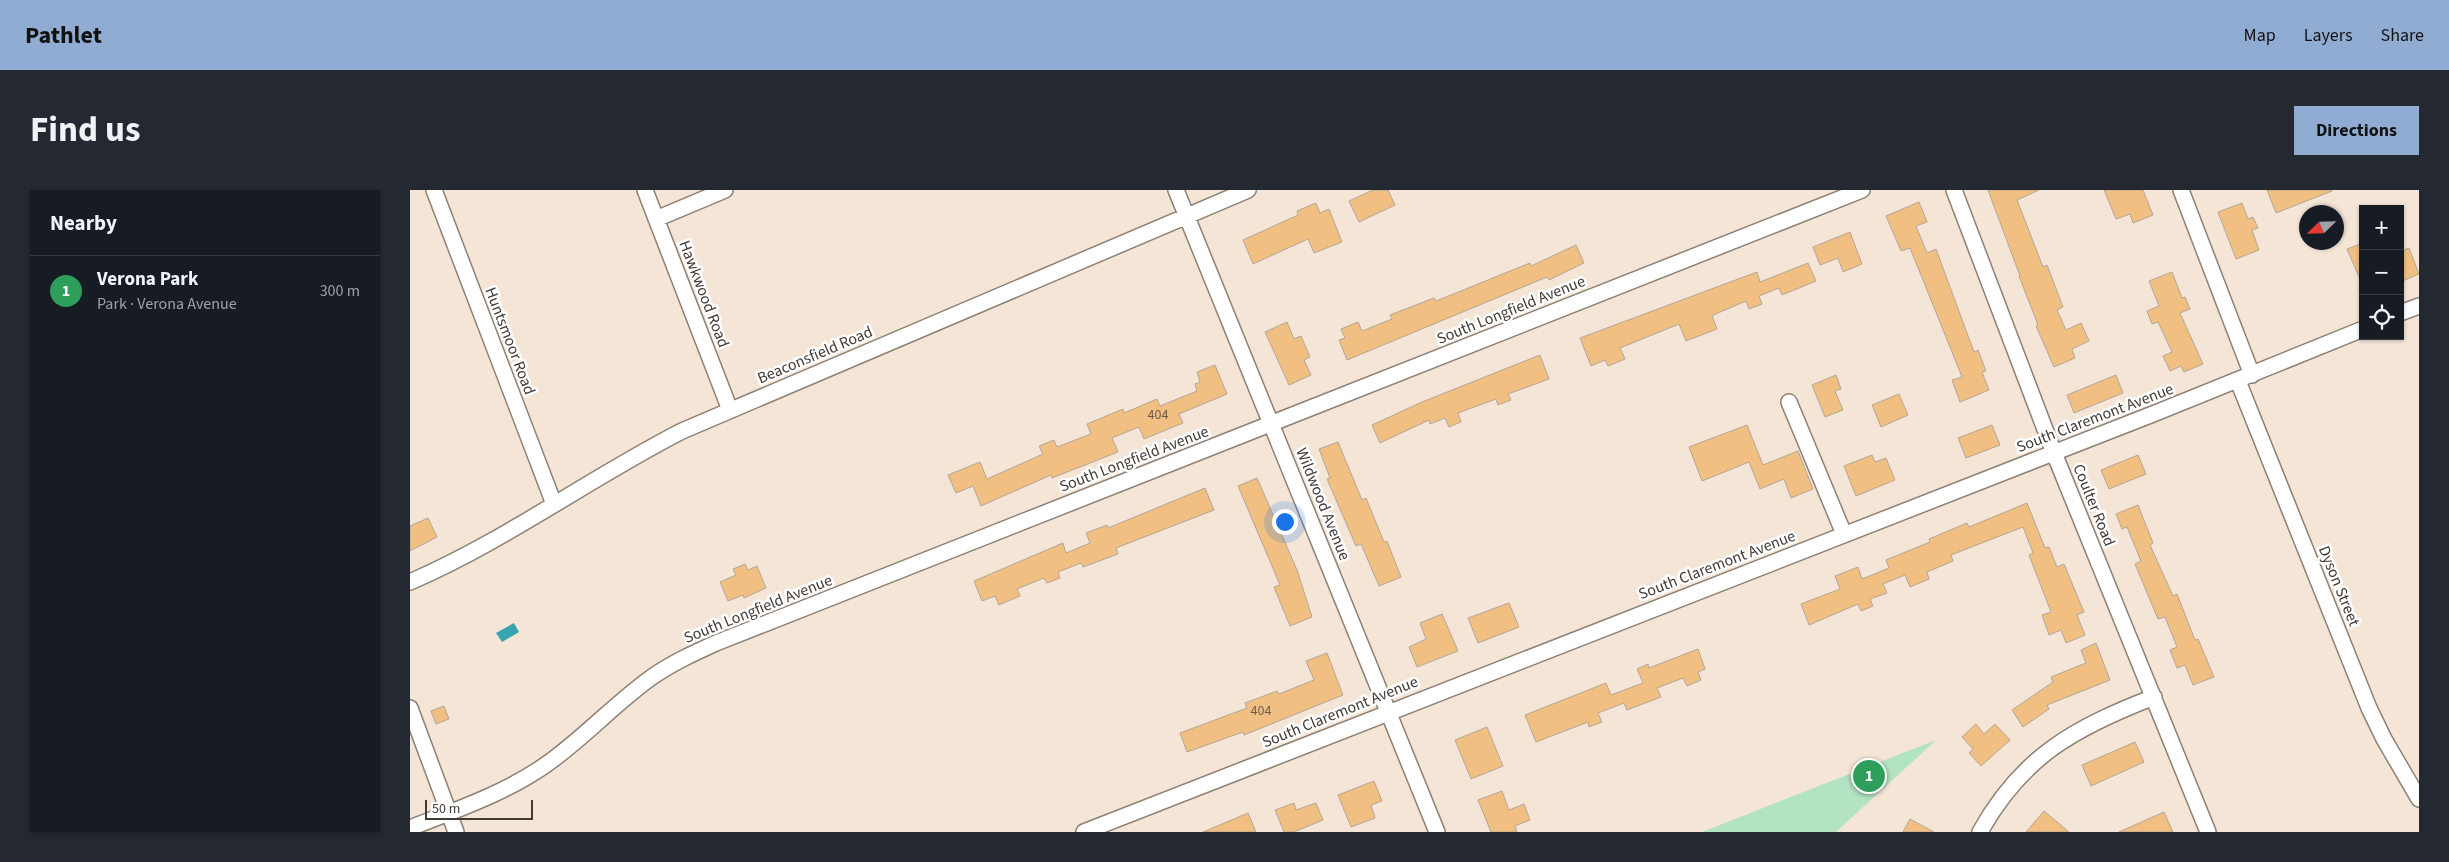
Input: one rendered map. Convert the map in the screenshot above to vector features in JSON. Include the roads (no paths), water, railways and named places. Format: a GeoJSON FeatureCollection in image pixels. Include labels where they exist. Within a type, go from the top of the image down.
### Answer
{"type":"FeatureCollection","features":[{"type":"Feature","properties":{"kind":"street","name":"Huntsmoor Road"},"geometry":{"type":"LineString","coordinates":[[434,190],[554,504]]}},
{"type":"Feature","properties":{"kind":"street","name":"Hawkwood Road"},"geometry":{"type":"LineString","coordinates":[[645,190],[730,410]]}},
{"type":"Feature","properties":{"kind":"street"},"geometry":{"type":"LineString","coordinates":[[656,219],[725,190]]}},
{"type":"Feature","properties":{"kind":"street","name":"Wildwood Avenue"},"geometry":{"type":"LineString","coordinates":[[1176,190],[1437,832]]}},
{"type":"Feature","properties":{"kind":"street","name":"Beaconsfield Road"},"geometry":{"type":"LineString","coordinates":[[410,582],[461,558],[654,446],[730,410],[1248,190]]}},
{"type":"Feature","properties":{"kind":"street","name":"South Longfield Avenue"},"geometry":{"type":"LineString","coordinates":[[410,828],[490,797],[545,765],[652,677],[683,658],[716,643],[1862,190]]}},
{"type":"Feature","properties":{"kind":"street","name":"Coulter Road"},"geometry":{"type":"LineString","coordinates":[[1954,190],[2054,453],[2208,832]]}},
{"type":"Feature","properties":{"kind":"street","name":"Dyson Street"},"geometry":{"type":"LineString","coordinates":[[2181,190],[2245,378],[2369,708],[2384,739],[2419,799]]}},
{"type":"Feature","properties":{"kind":"street"},"geometry":{"type":"LineString","coordinates":[[2404,312],[2419,306]]}},
{"type":"Feature","properties":{"kind":"street","name":"South Claremont Avenue"},"geometry":{"type":"LineString","coordinates":[[1084,832],[2245,378],[2359,331]]}},
{"type":"Feature","properties":{"kind":"street"},"geometry":{"type":"LineString","coordinates":[[1789,402],[1844,534]]}},
{"type":"Feature","properties":{"kind":"street"},"geometry":{"type":"LineString","coordinates":[[1980,832],[2018,778],[2050,749],[2079,729],[2154,697]]}},
{"type":"Feature","properties":{"kind":"street"},"geometry":{"type":"LineString","coordinates":[[410,708],[456,832]]}},
{"type":"Feature","properties":{"kind":"water"},"geometry":{"type":"Polygon","coordinates":[[[514,623],[519,632],[502,642],[496,633],[514,623]]]}},
{"type":"Feature","properties":{"kind":"place","name":"Verona Park"},"geometry":{"type":"Point","coordinates":[1869,776]}}]}
